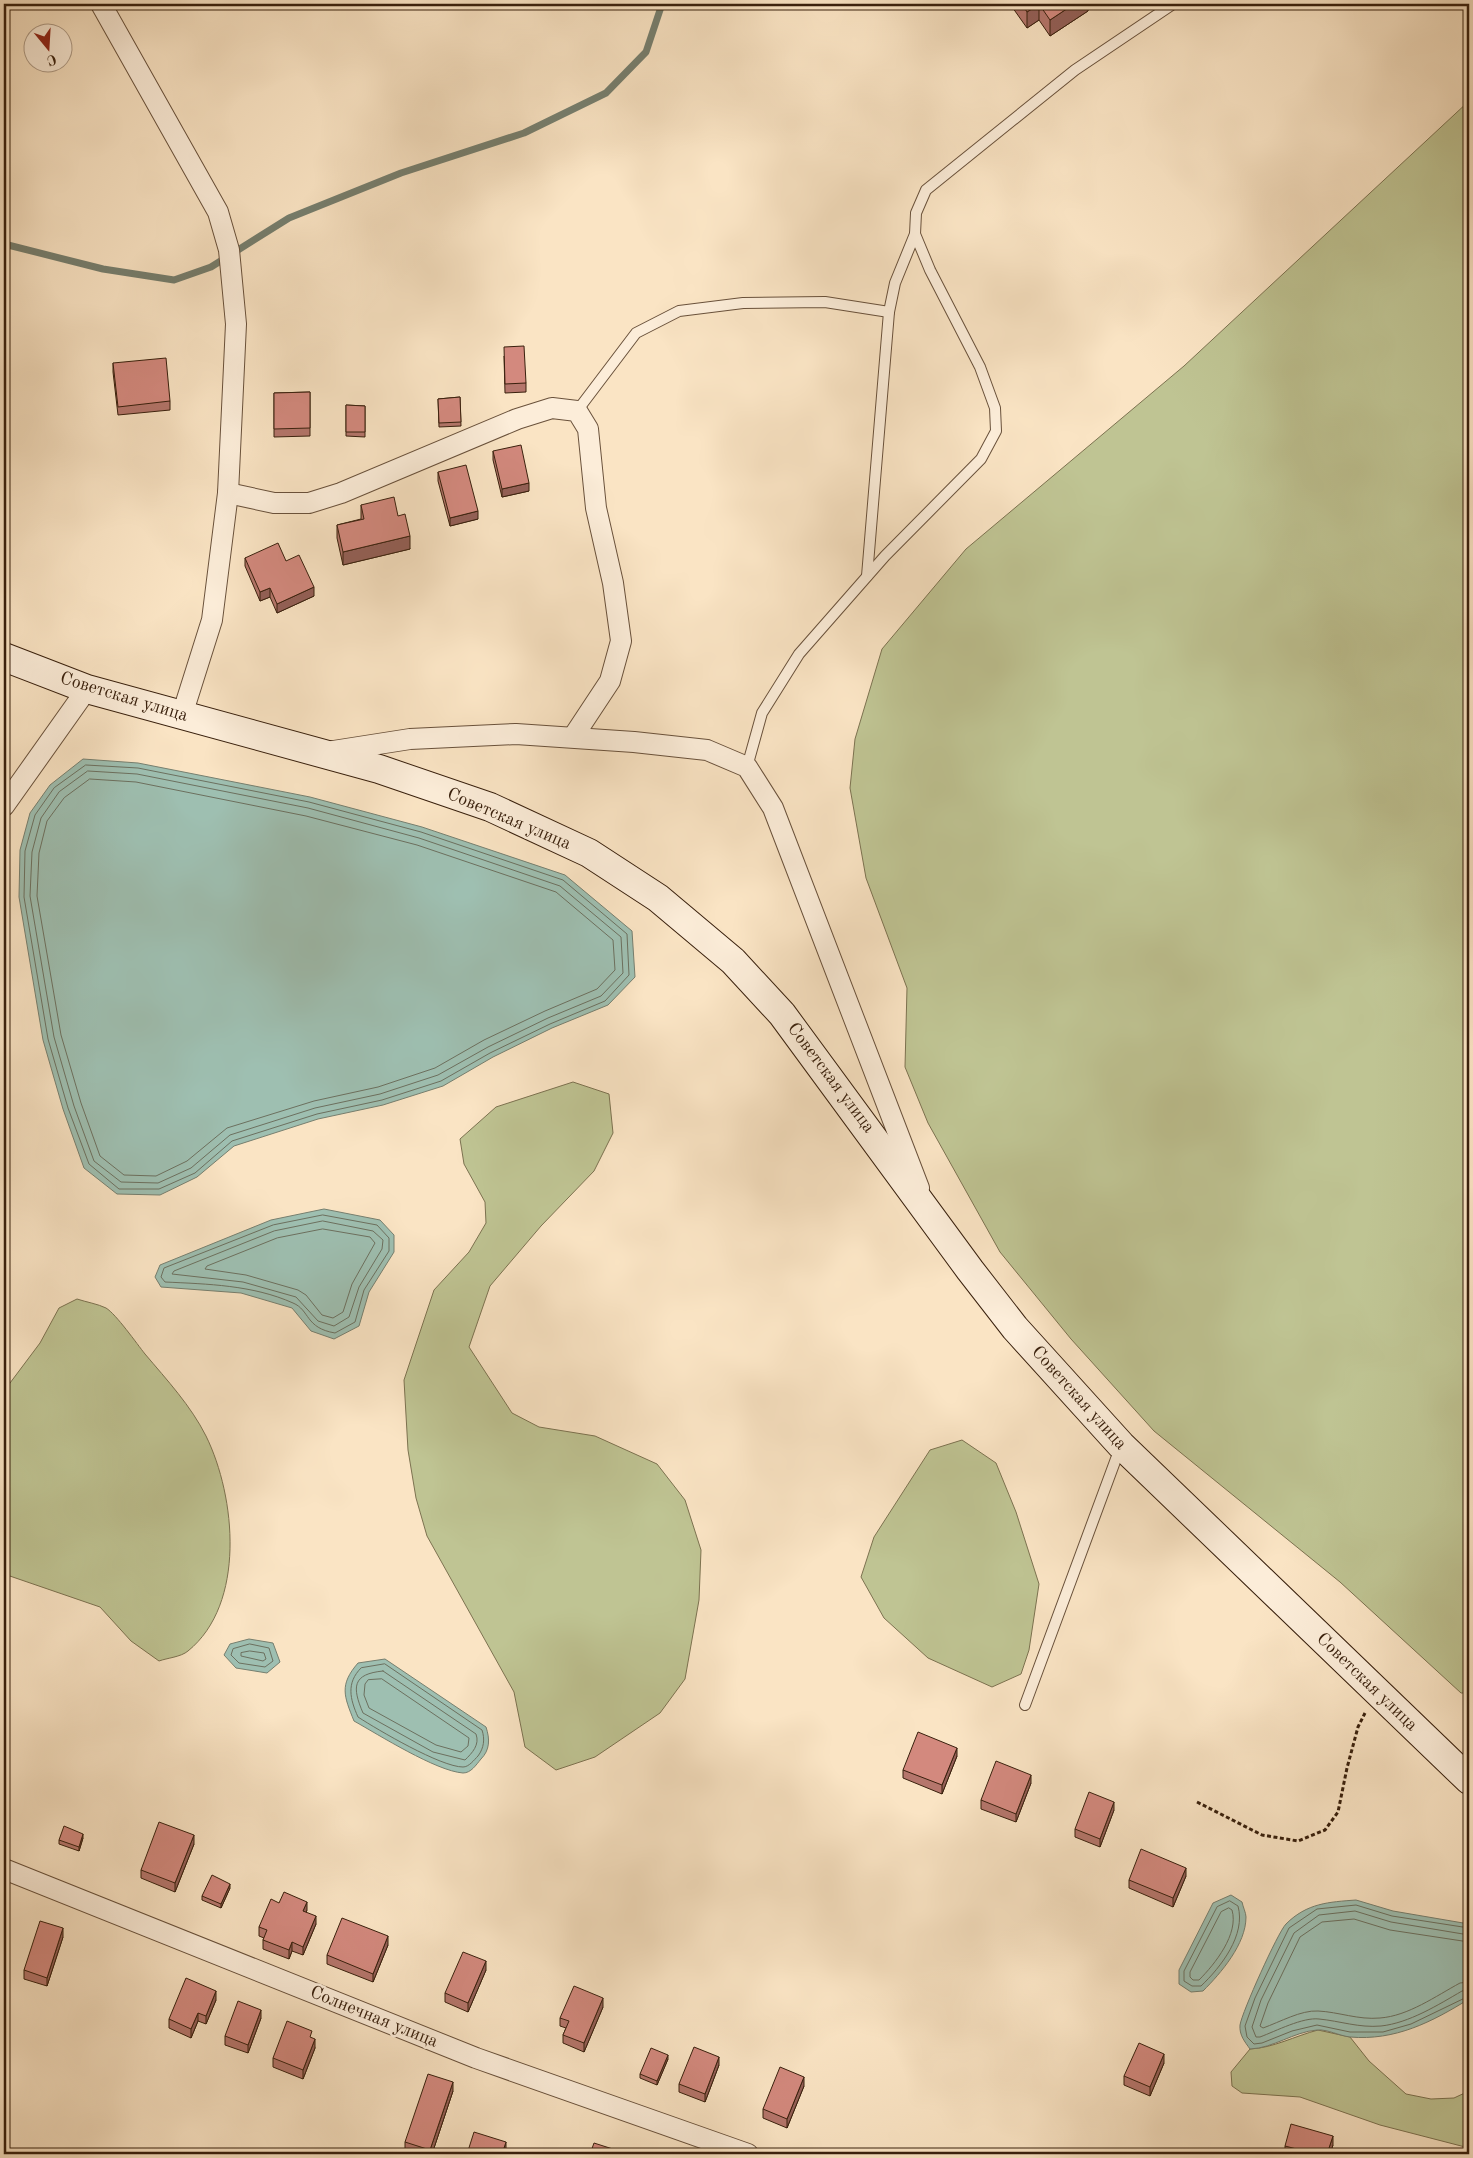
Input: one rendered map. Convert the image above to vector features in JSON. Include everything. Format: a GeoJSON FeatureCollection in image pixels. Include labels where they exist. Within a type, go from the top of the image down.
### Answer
{"type":"FeatureCollection","features":[{"type":"Feature","properties":{"kind":"street"},"geometry":{"type":"LineString","coordinates":[[101,4],[218,212],[229,250],[236,324],[228,494],[212,620],[182,715]]}},
{"type":"Feature","properties":{"kind":"street"},"geometry":{"type":"LineString","coordinates":[[228,494],[274,503],[309,503],[341,493],[517,420],[552,408],[577,411],[588,429],[596,508],[613,583],[621,641],[610,681],[573,737]]}},
{"type":"Feature","properties":{"kind":"street","name":"Советская улица"},"geometry":{"type":"LineString","coordinates":[[4,657],[87,689],[379,769],[490,807],[589,853],[658,898],[733,961],[782,1014],[1015,1328],[1121,1445],[1469,1780]]}},
{"type":"Feature","properties":{"kind":"street"},"geometry":{"type":"LineString","coordinates":[[4,806],[87,689]]}},
{"type":"Feature","properties":{"kind":"street"},"geometry":{"type":"LineString","coordinates":[[320,754],[410,739],[516,734],[573,737],[707,750],[747,767],[773,808],[927,1211]]}},
{"type":"Feature","properties":{"kind":"street","name":"Солнечная улица"},"geometry":{"type":"LineString","coordinates":[[4,1869],[476,2058],[748,2154]]}},
{"type":"Feature","properties":{"kind":"lane"},"geometry":{"type":"LineString","coordinates":[[868,576],[889,312],[895,283],[915,234],[916,213],[926,190],[945,172],[1075,70],[1172,4]]}},
{"type":"Feature","properties":{"kind":"lane"},"geometry":{"type":"LineString","coordinates":[[747,767],[762,713],[799,654],[868,576],[981,459],[996,431],[995,408],[980,367],[930,270],[915,234]]}},
{"type":"Feature","properties":{"kind":"lane"},"geometry":{"type":"LineString","coordinates":[[577,411],[636,333],[679,311],[743,303],[825,302],[889,312]]}},
{"type":"Feature","properties":{"kind":"lane"},"geometry":{"type":"LineString","coordinates":[[1025,1705],[1121,1445]]}},
{"type":"Feature","properties":{"kind":"path"},"geometry":{"type":"LineString","coordinates":[[1197,1802],[1262,1835],[1298,1841],[1325,1830],[1338,1812],[1358,1727],[1376,1691]]}},
{"type":"Feature","properties":{"kind":"green space"},"geometry":{"type":"Polygon","coordinates":[[[1469,101],[1469,1693],[1461,1693],[1340,1582],[1154,1431],[1071,1339],[1000,1252],[928,1123],[905,1067],[907,988],[866,878],[850,788],[855,739],[882,649],[966,549],[1184,366],[1469,101]]]}},
{"type":"Feature","properties":{"kind":"green space"},"geometry":{"type":"Polygon","coordinates":[[[573,1082],[609,1094],[613,1133],[594,1171],[541,1226],[490,1286],[469,1347],[512,1413],[539,1427],[595,1436],[657,1464],[685,1500],[701,1550],[699,1600],[685,1679],[660,1713],[595,1757],[556,1770],[525,1747],[514,1692],[427,1536],[416,1498],[408,1450],[404,1380],[434,1290],[469,1252],[486,1223],[485,1202],[464,1164],[460,1139],[496,1107],[573,1082]]]}},
{"type":"Feature","properties":{"kind":"green space"},"geometry":{"type":"Polygon","coordinates":[[[77,1299],[110,1311],[178,1394],[206,1436],[224,1489],[229,1518],[230,1549],[227,1578],[220,1606],[207,1631],[188,1651],[159,1661],[131,1641],[100,1607],[4,1574],[4,1391],[40,1343],[59,1308],[77,1299]]]}},
{"type":"Feature","properties":{"kind":"green space"},"geometry":{"type":"Polygon","coordinates":[[[962,1440],[996,1463],[1016,1512],[1039,1584],[1029,1650],[1021,1674],[992,1687],[928,1658],[884,1618],[861,1577],[874,1537],[930,1450],[962,1440]]]}},
{"type":"Feature","properties":{"kind":"green space"},"geometry":{"type":"Polygon","coordinates":[[[1318,2030],[1350,2037],[1369,2061],[1406,2094],[1431,2099],[1454,2098],[1469,2091],[1469,2148],[1380,2125],[1300,2097],[1242,2093],[1232,2086],[1231,2072],[1250,2049],[1276,2044],[1318,2030]]]}},
{"type":"Feature","properties":{"kind":"water"},"geometry":{"type":"Polygon","coordinates":[[[83,759],[138,763],[310,797],[422,827],[565,875],[632,931],[635,977],[608,1005],[552,1028],[493,1057],[443,1086],[383,1105],[318,1119],[234,1146],[197,1177],[160,1195],[117,1194],[84,1168],[63,1109],[43,1040],[19,897],[20,850],[30,813],[50,785],[83,759]]]}},
{"type":"Feature","properties":{"kind":"water"},"geometry":{"type":"Polygon","coordinates":[[[324,1209],[380,1220],[394,1235],[394,1252],[369,1292],[359,1326],[334,1339],[311,1331],[292,1308],[241,1293],[161,1287],[155,1277],[160,1265],[271,1220],[324,1209]]]}},
{"type":"Feature","properties":{"kind":"water"},"geometry":{"type":"Polygon","coordinates":[[[249,1639],[273,1643],[280,1662],[267,1673],[236,1668],[224,1655],[230,1644],[249,1639]]]}},
{"type":"Feature","properties":{"kind":"water"},"geometry":{"type":"Polygon","coordinates":[[[385,1659],[486,1727],[489,1740],[488,1748],[484,1756],[471,1770],[463,1773],[438,1766],[354,1721],[345,1691],[348,1678],[358,1663],[385,1659]]]}},
{"type":"Feature","properties":{"kind":"water"},"geometry":{"type":"Polygon","coordinates":[[[1231,1895],[1242,1902],[1246,1914],[1242,1937],[1225,1967],[1210,1984],[1203,1991],[1191,1992],[1179,1984],[1179,1970],[1213,1903],[1231,1895]]]}},
{"type":"Feature","properties":{"kind":"water"},"geometry":{"type":"Polygon","coordinates":[[[1356,1900],[1393,1911],[1469,1924],[1469,1999],[1427,2022],[1398,2033],[1382,2036],[1350,2037],[1317,2030],[1308,2031],[1267,2046],[1250,2049],[1240,2032],[1242,2017],[1268,1956],[1286,1924],[1310,1908],[1328,1903],[1356,1900]]]}},
{"type":"Feature","properties":{"kind":"building"},"geometry":{"type":"Polygon","coordinates":[[[1022,4],[1039,4],[1027,12],[1022,4]]]}},
{"type":"Feature","properties":{"kind":"building"},"geometry":{"type":"Polygon","coordinates":[[[1039,4],[1074,4],[1050,20],[1039,4]]]}},
{"type":"Feature","properties":{"kind":"building"},"geometry":{"type":"Polygon","coordinates":[[[524,346],[526,383],[505,384],[504,347],[524,346]]]}},
{"type":"Feature","properties":{"kind":"building"},"geometry":{"type":"Polygon","coordinates":[[[166,358],[170,401],[118,407],[113,363],[166,358]]]}},
{"type":"Feature","properties":{"kind":"building"},"geometry":{"type":"Polygon","coordinates":[[[310,392],[310,428],[274,429],[274,393],[310,392]]]}},
{"type":"Feature","properties":{"kind":"building"},"geometry":{"type":"Polygon","coordinates":[[[460,397],[461,422],[439,423],[438,399],[460,397]]]}},
{"type":"Feature","properties":{"kind":"building"},"geometry":{"type":"Polygon","coordinates":[[[346,405],[365,406],[365,432],[346,432],[346,405]]]}},
{"type":"Feature","properties":{"kind":"building"},"geometry":{"type":"Polygon","coordinates":[[[521,445],[529,483],[502,489],[493,451],[521,445]]]}},
{"type":"Feature","properties":{"kind":"building"},"geometry":{"type":"Polygon","coordinates":[[[466,465],[478,511],[450,518],[438,472],[466,465]]]}},
{"type":"Feature","properties":{"kind":"building"},"geometry":{"type":"Polygon","coordinates":[[[394,497],[398,516],[405,514],[410,536],[343,552],[337,525],[364,519],[361,505],[394,497]]]}},
{"type":"Feature","properties":{"kind":"building"},"geometry":{"type":"Polygon","coordinates":[[[278,543],[286,561],[299,555],[314,587],[277,604],[270,588],[260,592],[245,558],[278,543]]]}},
{"type":"Feature","properties":{"kind":"building"},"geometry":{"type":"Polygon","coordinates":[[[918,1732],[957,1748],[942,1785],[903,1770],[918,1732]]]}},
{"type":"Feature","properties":{"kind":"building"},"geometry":{"type":"Polygon","coordinates":[[[996,1761],[1031,1775],[1016,1814],[981,1800],[996,1761]]]}},
{"type":"Feature","properties":{"kind":"building"},"geometry":{"type":"Polygon","coordinates":[[[1089,1792],[1114,1802],[1100,1839],[1075,1829],[1089,1792]]]}},
{"type":"Feature","properties":{"kind":"building"},"geometry":{"type":"Polygon","coordinates":[[[159,1822],[194,1835],[175,1883],[141,1870],[159,1822]]]}},
{"type":"Feature","properties":{"kind":"building"},"geometry":{"type":"Polygon","coordinates":[[[64,1826],[83,1834],[79,1847],[59,1840],[64,1826]]]}},
{"type":"Feature","properties":{"kind":"building"},"geometry":{"type":"Polygon","coordinates":[[[1141,1849],[1186,1868],[1173,1898],[1129,1880],[1141,1849]]]}},
{"type":"Feature","properties":{"kind":"building"},"geometry":{"type":"Polygon","coordinates":[[[212,1875],[230,1884],[221,1904],[202,1896],[212,1875]]]}},
{"type":"Feature","properties":{"kind":"building"},"geometry":{"type":"Polygon","coordinates":[[[284,1892],[307,1902],[303,1911],[316,1916],[303,1947],[292,1942],[289,1950],[263,1940],[267,1930],[259,1927],[271,1899],[279,1903],[284,1892]]]}},
{"type":"Feature","properties":{"kind":"building"},"geometry":{"type":"Polygon","coordinates":[[[342,1918],[388,1936],[373,1974],[327,1955],[342,1918]]]}},
{"type":"Feature","properties":{"kind":"building"},"geometry":{"type":"Polygon","coordinates":[[[40,1921],[63,1928],[47,1978],[24,1970],[40,1921]]]}},
{"type":"Feature","properties":{"kind":"building"},"geometry":{"type":"Polygon","coordinates":[[[463,1952],[486,1961],[468,2003],[445,1993],[463,1952]]]}},
{"type":"Feature","properties":{"kind":"building"},"geometry":{"type":"Polygon","coordinates":[[[186,1978],[216,1991],[206,2016],[198,2013],[191,2029],[169,2019],[186,1978]]]}},
{"type":"Feature","properties":{"kind":"building"},"geometry":{"type":"Polygon","coordinates":[[[574,1986],[603,1998],[584,2043],[563,2035],[569,2021],[560,2018],[574,1986]]]}},
{"type":"Feature","properties":{"kind":"building"},"geometry":{"type":"Polygon","coordinates":[[[238,2001],[261,2010],[248,2045],[225,2036],[238,2001]]]}},
{"type":"Feature","properties":{"kind":"building"},"geometry":{"type":"Polygon","coordinates":[[[287,2021],[312,2031],[310,2037],[315,2039],[303,2070],[273,2058],[287,2021]]]}},
{"type":"Feature","properties":{"kind":"building"},"geometry":{"type":"Polygon","coordinates":[[[1139,2043],[1164,2054],[1150,2087],[1124,2076],[1139,2043]]]}},
{"type":"Feature","properties":{"kind":"building"},"geometry":{"type":"Polygon","coordinates":[[[694,2047],[719,2057],[705,2094],[679,2084],[694,2047]]]}},
{"type":"Feature","properties":{"kind":"building"},"geometry":{"type":"Polygon","coordinates":[[[651,2048],[668,2055],[657,2081],[640,2074],[651,2048]]]}},
{"type":"Feature","properties":{"kind":"building"},"geometry":{"type":"Polygon","coordinates":[[[780,2067],[804,2077],[787,2119],[763,2109],[780,2067]]]}},
{"type":"Feature","properties":{"kind":"building"},"geometry":{"type":"Polygon","coordinates":[[[428,2074],[453,2082],[430,2150],[405,2142],[428,2074]]]}},
{"type":"Feature","properties":{"kind":"building"},"geometry":{"type":"Polygon","coordinates":[[[1291,2124],[1333,2136],[1327,2154],[1316,2154],[1285,2146],[1291,2124]]]}},
{"type":"Feature","properties":{"kind":"building"},"geometry":{"type":"Polygon","coordinates":[[[474,2132],[506,2142],[502,2154],[467,2154],[474,2132]]]}},
{"type":"Feature","properties":{"kind":"building"},"geometry":{"type":"Polygon","coordinates":[[[594,2143],[619,2151],[618,2154],[590,2154],[594,2143]]]}},
{"type":"Feature","properties":{"kind":"waterway"},"geometry":{"type":"LineString","coordinates":[[4,244],[103,269],[174,280],[211,267],[289,218],[401,173],[524,133],[606,93],[646,52],[662,4]]}}]}
